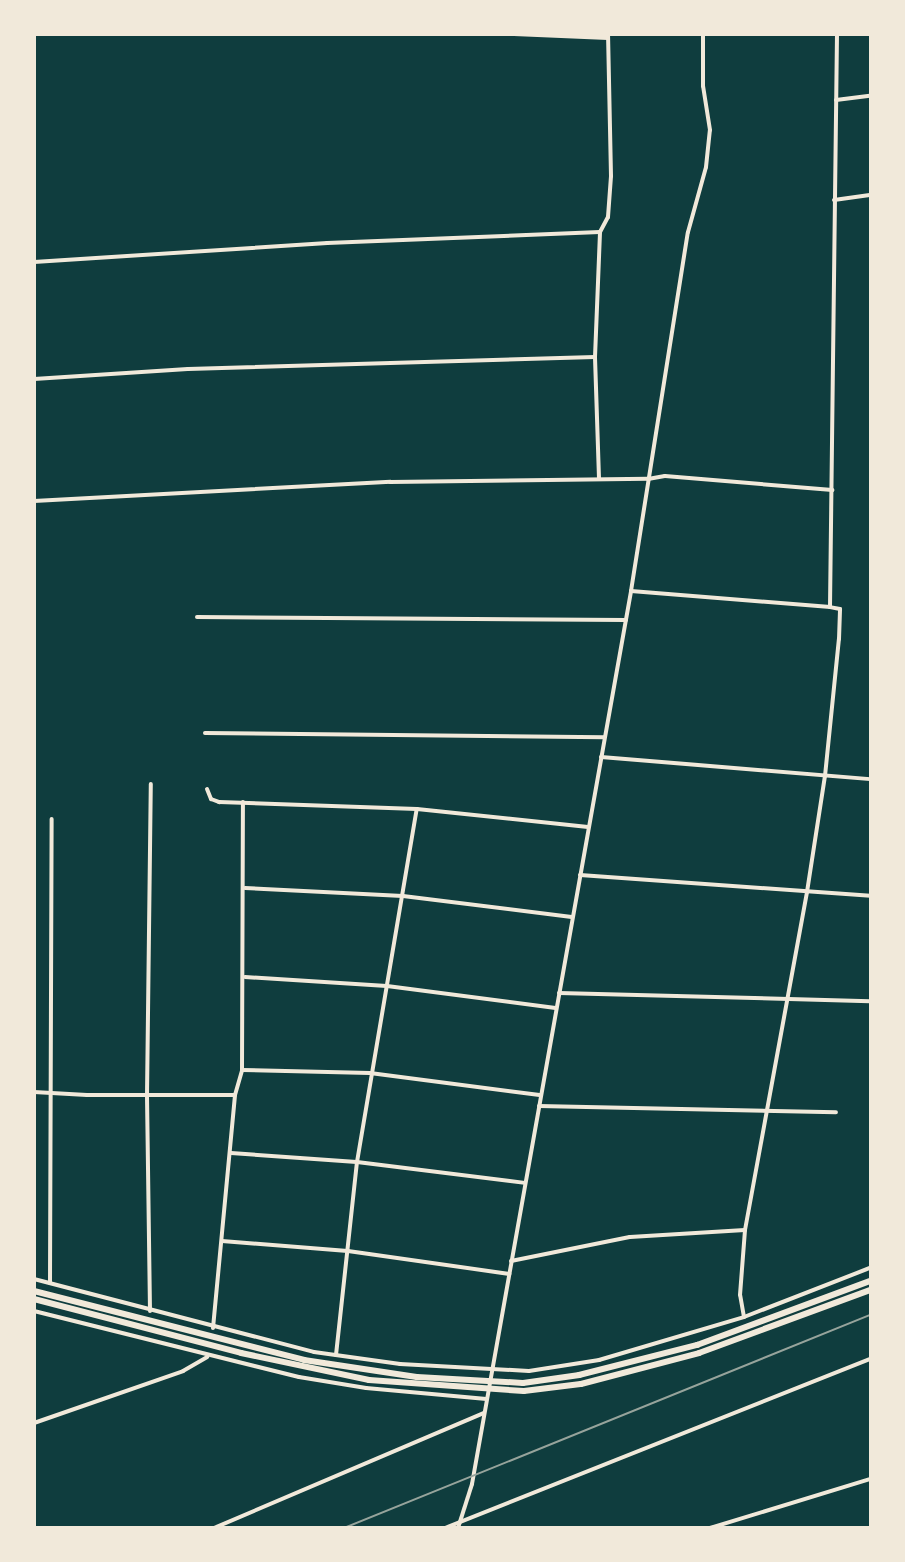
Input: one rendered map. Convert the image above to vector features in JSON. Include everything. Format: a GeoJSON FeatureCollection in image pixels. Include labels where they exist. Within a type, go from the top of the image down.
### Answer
{"type":"FeatureCollection","features":[{"type":"Feature","properties":{"kind":"highway"},"geometry":{"type":"LineString","coordinates":[[34,1291],[304,1360],[370,1371],[489,1383],[552,1380],[617,1367],[767,1321],[870,1281]]}},
{"type":"Feature","properties":{"kind":"highway"},"geometry":{"type":"LineString","coordinates":[[34,1299],[303,1367],[369,1380],[486,1395],[553,1389],[619,1375],[741,1339],[870,1290]]}},
{"type":"Feature","properties":{"kind":"street"},"geometry":{"type":"LineString","coordinates":[[514,34],[608,36],[611,176],[608,218],[600,232],[595,357],[599,478]]}},
{"type":"Feature","properties":{"kind":"street"},"geometry":{"type":"LineString","coordinates":[[458,1527],[462,1521],[492,1369],[626,620],[688,232],[710,146],[703,86],[703,34]]}},
{"type":"Feature","properties":{"kind":"street"},"geometry":{"type":"LineString","coordinates":[[830,607],[837,34]]}},
{"type":"Feature","properties":{"kind":"street"},"geometry":{"type":"LineString","coordinates":[[836,100],[870,96]]}},
{"type":"Feature","properties":{"kind":"street"},"geometry":{"type":"LineString","coordinates":[[834,200],[870,195]]}},
{"type":"Feature","properties":{"kind":"street"},"geometry":{"type":"LineString","coordinates":[[34,262],[281,245],[600,232]]}},
{"type":"Feature","properties":{"kind":"street"},"geometry":{"type":"LineString","coordinates":[[34,379],[188,369],[595,357]]}},
{"type":"Feature","properties":{"kind":"street"},"geometry":{"type":"LineString","coordinates":[[34,501],[366,483],[648,479],[665,476],[832,490]]}},
{"type":"Feature","properties":{"kind":"street"},"geometry":{"type":"LineString","coordinates":[[631,591],[840,609],[825,776],[789,1000],[745,1230],[740,1295],[744,1317]]}},
{"type":"Feature","properties":{"kind":"street"},"geometry":{"type":"LineString","coordinates":[[197,617],[626,620]]}},
{"type":"Feature","properties":{"kind":"street"},"geometry":{"type":"LineString","coordinates":[[205,733],[604,737]]}},
{"type":"Feature","properties":{"kind":"street"},"geometry":{"type":"LineString","coordinates":[[601,757],[870,779]]}},
{"type":"Feature","properties":{"kind":"street"},"geometry":{"type":"LineString","coordinates":[[150,1311],[147,1095],[151,784]]}},
{"type":"Feature","properties":{"kind":"street"},"geometry":{"type":"LineString","coordinates":[[207,789],[214,800],[417,809],[588,826]]}},
{"type":"Feature","properties":{"kind":"street"},"geometry":{"type":"LineString","coordinates":[[213,1328],[235,1095],[243,1070],[245,888],[243,802]]}},
{"type":"Feature","properties":{"kind":"street"},"geometry":{"type":"LineString","coordinates":[[336,1355],[357,1162],[370,1073],[417,809]]}},
{"type":"Feature","properties":{"kind":"street"},"geometry":{"type":"LineString","coordinates":[[50,1283],[49,1095],[52,819]]}},
{"type":"Feature","properties":{"kind":"street"},"geometry":{"type":"LineString","coordinates":[[580,875],[870,896]]}},
{"type":"Feature","properties":{"kind":"street"},"geometry":{"type":"LineString","coordinates":[[245,888],[403,896],[572,917]]}},
{"type":"Feature","properties":{"kind":"street"},"geometry":{"type":"LineString","coordinates":[[245,977],[387,986],[556,1008]]}},
{"type":"Feature","properties":{"kind":"street"},"geometry":{"type":"LineString","coordinates":[[559,993],[870,1002]]}},
{"type":"Feature","properties":{"kind":"street"},"geometry":{"type":"LineString","coordinates":[[243,1070],[370,1073],[540,1095]]}},
{"type":"Feature","properties":{"kind":"street"},"geometry":{"type":"LineString","coordinates":[[34,1092],[49,1095],[235,1095]]}},
{"type":"Feature","properties":{"kind":"street"},"geometry":{"type":"LineString","coordinates":[[539,1106],[836,1112]]}},
{"type":"Feature","properties":{"kind":"street"},"geometry":{"type":"LineString","coordinates":[[231,1153],[357,1162],[525,1183]]}},
{"type":"Feature","properties":{"kind":"street"},"geometry":{"type":"LineString","coordinates":[[511,1261],[630,1237],[745,1230]]}},
{"type":"Feature","properties":{"kind":"street"},"geometry":{"type":"LineString","coordinates":[[222,1241],[348,1251],[509,1274]]}},
{"type":"Feature","properties":{"kind":"street"},"geometry":{"type":"LineString","coordinates":[[34,1279],[213,1328],[336,1355],[400,1364],[529,1371],[600,1360],[744,1317],[870,1268]]}},
{"type":"Feature","properties":{"kind":"street"},"geometry":{"type":"LineString","coordinates":[[34,1311],[208,1356],[366,1388],[486,1395]]}},
{"type":"Feature","properties":{"kind":"street"},"geometry":{"type":"LineString","coordinates":[[34,1423],[183,1371],[208,1356]]}},
{"type":"Feature","properties":{"kind":"street"},"geometry":{"type":"LineString","coordinates":[[445,1527],[870,1359]]}},
{"type":"Feature","properties":{"kind":"street"},"geometry":{"type":"LineString","coordinates":[[214,1527],[483,1413]]}},
{"type":"Feature","properties":{"kind":"street"},"geometry":{"type":"LineString","coordinates":[[710,1527],[870,1479]]}},
{"type":"Feature","properties":{"kind":"railway"},"geometry":{"type":"LineString","coordinates":[[344,1528],[870,1315]]}}]}
